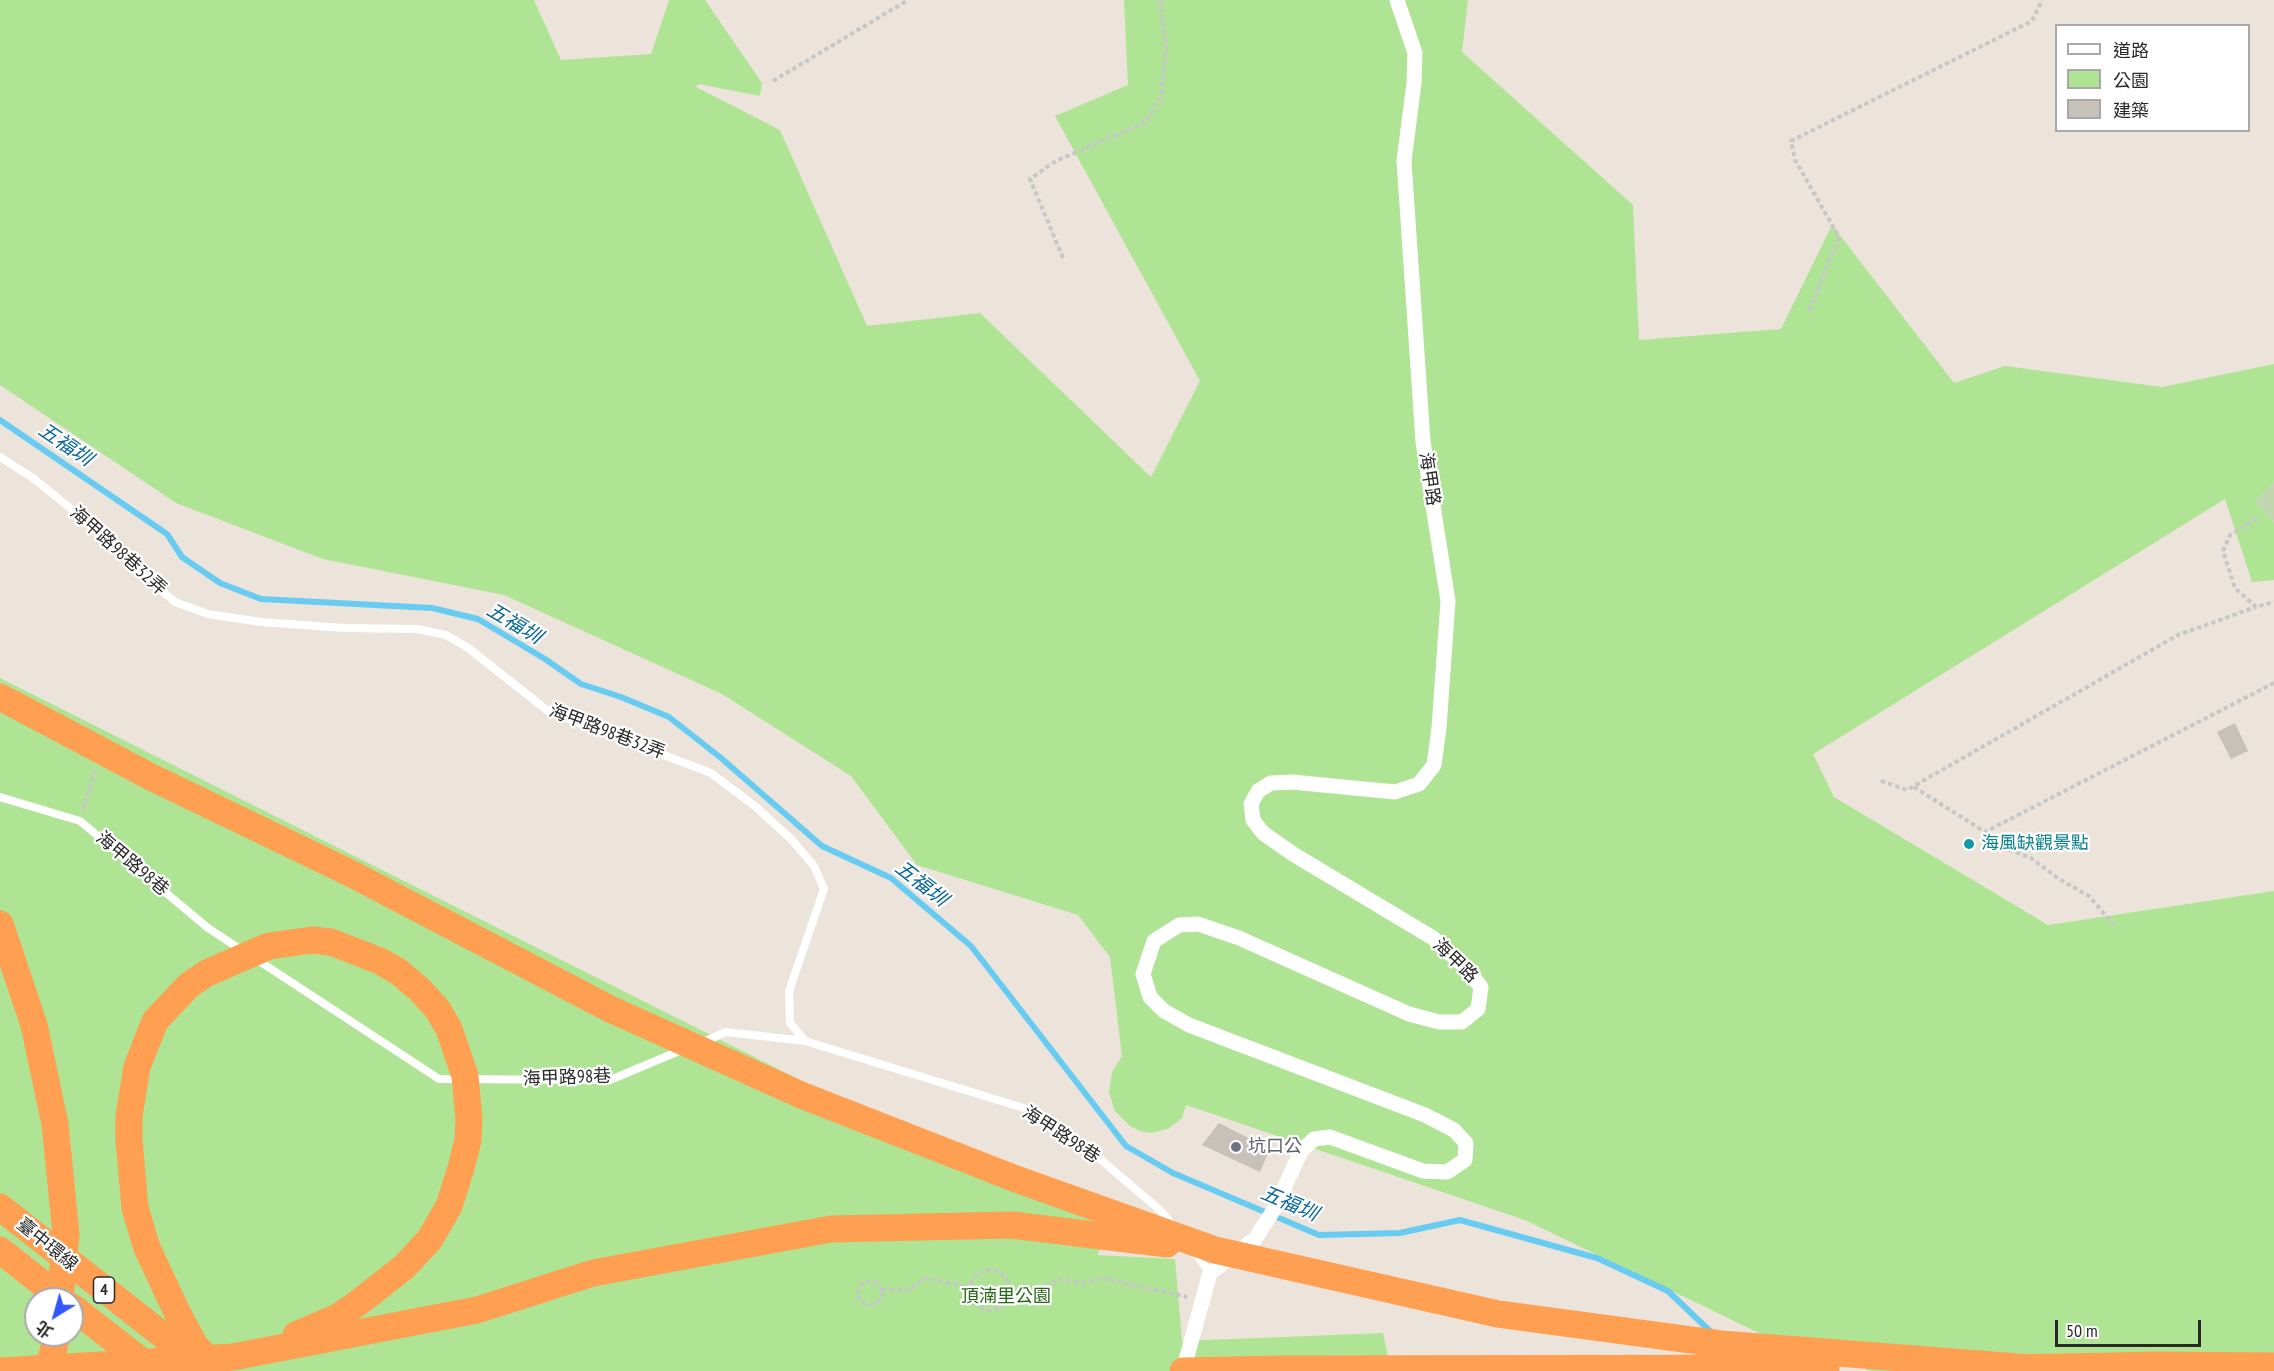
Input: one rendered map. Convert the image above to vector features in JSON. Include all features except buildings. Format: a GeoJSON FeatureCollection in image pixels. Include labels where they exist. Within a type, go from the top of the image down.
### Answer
{"type":"FeatureCollection","features":[{"type":"Feature","properties":{"kind":"highway"},"geometry":{"type":"LineString","coordinates":[[0,697],[152,777],[350,873],[610,1009],[801,1095],[1016,1179],[1213,1262]]}},
{"type":"Feature","properties":{"kind":"highway"},"geometry":{"type":"LineString","coordinates":[[0,924],[34,1025],[55,1124],[66,1234],[61,1287]]}},
{"type":"Feature","properties":{"kind":"highway"},"geometry":{"type":"LineString","coordinates":[[312,940],[331,942],[380,961],[399,972],[438,1010],[449,1029],[465,1076],[468,1098],[468,1140],[449,1206],[430,1239],[398,1273],[338,1317],[226,1364],[195,1346],[147,1248],[135,1208],[129,1116],[137,1067],[155,1021],[189,985],[207,973],[269,946],[312,940]]}},
{"type":"Feature","properties":{"kind":"highway","name":"臺中環線"},"geometry":{"type":"LineString","coordinates":[[0,1207],[209,1371]]}},
{"type":"Feature","properties":{"kind":"highway"},"geometry":{"type":"LineString","coordinates":[[0,1371],[226,1364],[477,1311],[592,1274],[831,1229],[1012,1225],[1498,1314],[1721,1344],[2031,1368]]}},
{"type":"Feature","properties":{"kind":"highway","name":"臺中環線"},"geometry":{"type":"LineString","coordinates":[[0,1250],[46,1287]]}},
{"type":"Feature","properties":{"kind":"highway","name":"4"},"geometry":{"type":"LineString","coordinates":[[84,1316],[155,1371]]}},
{"type":"Feature","properties":{"kind":"highway"},"geometry":{"type":"LineString","coordinates":[[84,1324],[133,1371]]}},
{"type":"Feature","properties":{"kind":"highway"},"geometry":{"type":"LineString","coordinates":[[48,1371],[54,1347]]}},
{"type":"Feature","properties":{"kind":"highway"},"geometry":{"type":"LineString","coordinates":[[1183,1371],[2274,1366]]}},
{"type":"Feature","properties":{"kind":"street","name":"海甲路"},"geometry":{"type":"LineString","coordinates":[[1213,1262],[1255,1239],[1275,1208],[1301,1151],[1314,1139],[1330,1137],[1423,1171],[1447,1172],[1465,1160],[1466,1143],[1454,1130],[1425,1115],[1189,1025],[1164,1011],[1150,997],[1143,974],[1154,941],[1179,925],[1198,924],[1239,938],[1409,1014],[1439,1022],[1462,1022],[1478,1009],[1481,987],[1465,967],[1433,938],[1293,854],[1263,833],[1253,820],[1251,804],[1258,791],[1271,783],[1292,782],[1395,792],[1419,784],[1434,765],[1439,728],[1448,601],[1423,442],[1404,161],[1414,83],[1415,53],[1397,0]]}},
{"type":"Feature","properties":{"kind":"street"},"geometry":{"type":"LineString","coordinates":[[1183,1371],[1213,1262]]}},
{"type":"Feature","properties":{"kind":"lane","name":"海甲路98巷32弄"},"geometry":{"type":"LineString","coordinates":[[0,457],[33,478],[100,532],[138,572],[175,602],[208,614],[261,622],[345,628],[417,628],[446,635],[467,647],[548,711],[711,773],[756,807],[792,840],[814,866],[824,889],[789,992],[790,1023],[805,1041]]}},
{"type":"Feature","properties":{"kind":"lane","name":"海甲路98巷"},"geometry":{"type":"LineString","coordinates":[[0,797],[80,821],[208,928],[439,1079],[610,1080],[726,1032],[805,1041],[1027,1109],[1093,1154],[1161,1211],[1213,1262]]}},
{"type":"Feature","properties":{"kind":"path"},"geometry":{"type":"LineString","coordinates":[[773,81],[908,0]]}},
{"type":"Feature","properties":{"kind":"path"},"geometry":{"type":"LineString","coordinates":[[1063,258],[1030,179],[1056,161],[1146,122],[1161,98],[1166,48],[1160,0]]}},
{"type":"Feature","properties":{"kind":"path"},"geometry":{"type":"LineString","coordinates":[[1809,311],[1839,237],[1795,160],[1791,141],[2032,21],[2042,0]]}},
{"type":"Feature","properties":{"kind":"path"},"geometry":{"type":"LineString","coordinates":[[2256,607],[2235,588],[2223,551],[2230,535],[2257,518]]}},
{"type":"Feature","properties":{"kind":"path"},"geometry":{"type":"LineString","coordinates":[[1881,781],[1907,790],[1914,787],[2178,634],[2274,602]]}},
{"type":"Feature","properties":{"kind":"path"},"geometry":{"type":"LineString","coordinates":[[1984,832],[2274,683]]}},
{"type":"Feature","properties":{"kind":"path"},"geometry":{"type":"LineString","coordinates":[[1914,787],[1984,832],[2004,848],[2031,858],[2059,879],[2089,896],[2114,925]]}},
{"type":"Feature","properties":{"kind":"path"},"geometry":{"type":"LineString","coordinates":[[988,1269],[1002,1274],[1010,1285],[1009,1290],[1008,1299],[998,1308],[984,1309],[973,1301],[969,1287],[976,1275],[988,1269]]}},
{"type":"Feature","properties":{"kind":"path"},"geometry":{"type":"LineString","coordinates":[[882,1290],[907,1290],[927,1278],[969,1287]]}},
{"type":"Feature","properties":{"kind":"path"},"geometry":{"type":"LineString","coordinates":[[1009,1290],[1037,1290],[1061,1279],[1084,1283],[1103,1278],[1202,1300]]}},
{"type":"Feature","properties":{"kind":"path"},"geometry":{"type":"LineString","coordinates":[[869,1281],[878,1283],[882,1290],[881,1299],[875,1305],[866,1306],[859,1300],[857,1292],[861,1284],[869,1281]]}},
{"type":"Feature","properties":{"kind":"green space"},"geometry":{"type":"Polygon","coordinates":[[[0,0],[534,0],[561,60],[651,54],[669,0],[705,0],[762,83],[760,96],[699,84],[696,87],[780,130],[867,326],[980,313],[1151,477],[1200,381],[1055,116],[1128,85],[1124,0],[1468,0],[1462,52],[1633,205],[1639,340],[1781,329],[1832,225],[1954,383],[2005,366],[2162,387],[2274,364],[2274,483],[2255,501],[2274,522],[2274,580],[2252,582],[2225,499],[1813,754],[1834,797],[2048,925],[2274,891],[2274,1371],[1871,1371],[1759,1333],[1525,1220],[1186,1105],[1182,1118],[1168,1129],[1149,1133],[1130,1126],[1115,1111],[1109,1092],[1112,1072],[1122,1056],[1110,957],[1078,915],[917,865],[851,776],[722,694],[504,595],[323,559],[176,503],[0,385],[0,0]]]}},
{"type":"Feature","properties":{"kind":"green space"},"geometry":{"type":"Polygon","coordinates":[[[2274,483],[2274,522],[2255,501],[2274,483]]]}},
{"type":"Feature","properties":{"kind":"green space","name":"頂湳里公園"},"geometry":{"type":"Polygon","coordinates":[[[0,678],[856,1108],[1124,1204],[1097,1255],[1175,1259],[1182,1341],[1383,1333],[1391,1371],[0,1371],[0,678]]]}},
{"type":"Feature","properties":{"kind":"waterway","name":"五福圳"},"geometry":{"type":"LineString","coordinates":[[0,420],[167,534],[182,557],[220,583],[261,599],[432,608],[478,619],[545,659],[581,684],[621,697],[669,717],[721,758],[822,846],[891,878],[971,946],[1126,1146],[1173,1173],[1319,1235],[1400,1233],[1460,1220],[1597,1258],[1668,1291],[1712,1333]]}},
{"type":"Feature","properties":{"kind":"place","name":"海風缺觀景點"},"geometry":{"type":"Point","coordinates":[1969,844]}},
{"type":"Feature","properties":{"kind":"place","name":"坑口公"},"geometry":{"type":"Point","coordinates":[1236,1147]}}]}
